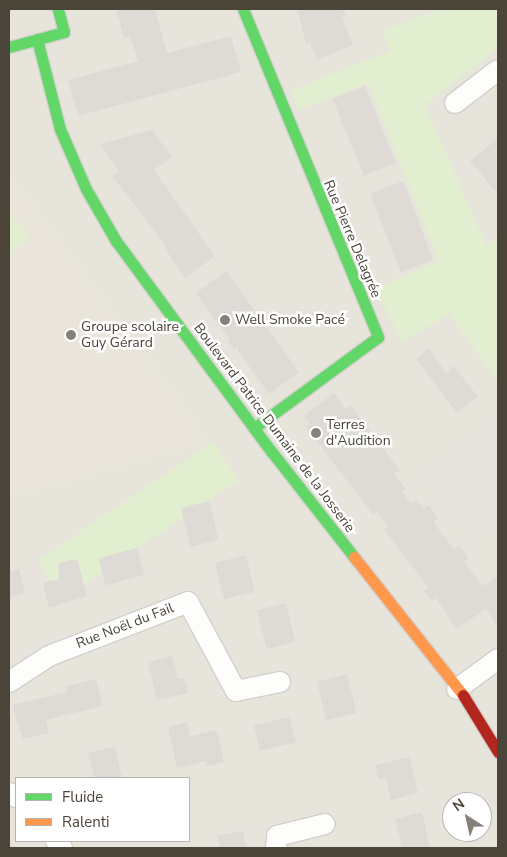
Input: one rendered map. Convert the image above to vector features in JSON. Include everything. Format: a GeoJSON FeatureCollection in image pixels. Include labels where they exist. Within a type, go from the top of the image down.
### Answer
{"type":"FeatureCollection","features":[{"type":"Feature","properties":{"kind":"street"},"geometry":{"type":"LineString","coordinates":[[9,47],[64,32],[58,9]]}},
{"type":"Feature","properties":{"kind":"street","name":"Rue Pierre Delagrée"},"geometry":{"type":"LineString","coordinates":[[243,9],[378,337],[254,428]]}},
{"type":"Feature","properties":{"kind":"street","name":"Boulevard Patrice Dumaine de la Josserie"},"geometry":{"type":"LineString","coordinates":[[37,39],[60,129],[86,189],[116,241],[254,428],[457,689],[473,708],[498,730]]}},
{"type":"Feature","properties":{"kind":"street"},"geometry":{"type":"LineString","coordinates":[[455,103],[498,70]]}},
{"type":"Feature","properties":{"kind":"street","name":"Rue Noël du Fail"},"geometry":{"type":"LineString","coordinates":[[10,679],[49,656],[188,602],[236,692],[280,682]]}},
{"type":"Feature","properties":{"kind":"street"},"geometry":{"type":"LineString","coordinates":[[457,689],[498,658]]}},
{"type":"Feature","properties":{"kind":"street","name":"Boulevard Patrice Dumaine de la Josserie"},"geometry":{"type":"LineString","coordinates":[[473,708],[498,752]]}},
{"type":"Feature","properties":{"kind":"street"},"geometry":{"type":"LineString","coordinates":[[276,848],[276,836],[325,824]]}},
{"type":"Feature","properties":{"kind":"shaded area"},"geometry":{"type":"Polygon","coordinates":[[[9,9],[498,9],[498,848],[9,848],[9,9]]]}},
{"type":"Feature","properties":{"kind":"shaded area","name":"Groupe scolaire Guy Gérard"},"geometry":{"type":"Polygon","coordinates":[[[9,167],[53,227],[213,442],[9,500],[9,167]]]}},
{"type":"Feature","properties":{"kind":"shaded area"},"geometry":{"type":"Polygon","coordinates":[[[498,421],[498,537],[491,528],[474,540],[423,476],[498,421]]]}},
{"type":"Feature","properties":{"kind":"green space"},"geometry":{"type":"Polygon","coordinates":[[[441,9],[498,9],[498,48],[425,105],[486,245],[498,237],[498,382],[449,314],[402,342],[375,288],[439,261],[368,83],[298,110],[291,90],[390,51],[382,31],[441,9]]]}},
{"type":"Feature","properties":{"kind":"green space"},"geometry":{"type":"Polygon","coordinates":[[[9,210],[30,237],[9,254],[9,210]]]}},
{"type":"Feature","properties":{"kind":"green space"},"geometry":{"type":"Polygon","coordinates":[[[213,442],[239,480],[63,599],[37,561],[213,442]]]}},
{"type":"Feature","properties":{"kind":"building"},"geometry":{"type":"Polygon","coordinates":[[[116,9],[155,9],[167,53],[231,36],[241,72],[78,116],[68,80],[138,61],[130,36],[124,38],[116,9]]]}},
{"type":"Feature","properties":{"kind":"building"},"geometry":{"type":"Polygon","coordinates":[[[297,9],[343,9],[346,16],[342,17],[353,45],[317,60],[310,42],[306,44],[297,9]]]}},
{"type":"Feature","properties":{"kind":"building"},"geometry":{"type":"Polygon","coordinates":[[[365,86],[396,163],[364,176],[333,99],[365,86]]]}},
{"type":"Feature","properties":{"kind":"building"},"geometry":{"type":"Polygon","coordinates":[[[152,130],[172,157],[154,170],[215,256],[185,278],[164,247],[166,246],[112,176],[119,171],[100,144],[152,130]]]}},
{"type":"Feature","properties":{"kind":"building"},"geometry":{"type":"Polygon","coordinates":[[[498,138],[498,194],[470,161],[498,138]]]}},
{"type":"Feature","properties":{"kind":"building"},"geometry":{"type":"Polygon","coordinates":[[[403,181],[433,259],[400,272],[370,194],[403,181]]]}},
{"type":"Feature","properties":{"kind":"building"},"geometry":{"type":"Polygon","coordinates":[[[226,271],[299,372],[269,394],[238,351],[238,346],[234,350],[227,340],[231,337],[227,336],[196,293],[226,271]]]}},
{"type":"Feature","properties":{"kind":"building"},"geometry":{"type":"Polygon","coordinates":[[[429,348],[446,373],[454,366],[478,397],[457,413],[416,359],[429,348]]]}},
{"type":"Feature","properties":{"kind":"building"},"geometry":{"type":"Polygon","coordinates":[[[334,393],[346,409],[350,405],[400,470],[394,474],[406,489],[402,492],[411,503],[416,499],[424,509],[429,505],[438,518],[433,522],[454,549],[459,545],[469,558],[464,562],[483,586],[498,575],[498,628],[486,609],[456,629],[436,598],[432,601],[424,591],[429,588],[384,529],[388,526],[377,511],[373,515],[306,427],[310,424],[304,416],[334,393]]]}},
{"type":"Feature","properties":{"kind":"building"},"geometry":{"type":"Polygon","coordinates":[[[209,501],[219,540],[191,547],[181,508],[209,501]]]}},
{"type":"Feature","properties":{"kind":"building"},"geometry":{"type":"Polygon","coordinates":[[[137,548],[144,575],[106,585],[98,558],[137,548]]]}},
{"type":"Feature","properties":{"kind":"building"},"geometry":{"type":"Polygon","coordinates":[[[246,555],[255,592],[224,600],[215,563],[246,555]]]}},
{"type":"Feature","properties":{"kind":"building"},"geometry":{"type":"Polygon","coordinates":[[[74,559],[78,561],[87,596],[49,608],[43,583],[59,579],[58,563],[74,559]]]}},
{"type":"Feature","properties":{"kind":"building"},"geometry":{"type":"Polygon","coordinates":[[[19,569],[25,593],[9,598],[9,572],[19,569]]]}},
{"type":"Feature","properties":{"kind":"building"},"geometry":{"type":"Polygon","coordinates":[[[286,603],[296,642],[267,649],[257,610],[286,603]]]}},
{"type":"Feature","properties":{"kind":"building"},"geometry":{"type":"Polygon","coordinates":[[[172,656],[178,679],[184,678],[188,693],[157,700],[148,662],[172,656]]]}},
{"type":"Feature","properties":{"kind":"building"},"geometry":{"type":"Polygon","coordinates":[[[347,674],[357,713],[327,720],[317,681],[347,674]]]}},
{"type":"Feature","properties":{"kind":"building"},"geometry":{"type":"Polygon","coordinates":[[[96,679],[103,706],[46,720],[49,733],[23,739],[12,705],[67,692],[66,686],[96,679]]]}},
{"type":"Feature","properties":{"kind":"building"},"geometry":{"type":"Polygon","coordinates":[[[290,717],[296,742],[260,751],[254,725],[290,717]]]}},
{"type":"Feature","properties":{"kind":"building"},"geometry":{"type":"Polygon","coordinates":[[[187,722],[190,736],[217,730],[224,762],[207,766],[206,761],[177,768],[168,727],[187,722]]]}},
{"type":"Feature","properties":{"kind":"building"},"geometry":{"type":"Polygon","coordinates":[[[115,747],[122,777],[94,777],[88,753],[115,747]]]}},
{"type":"Feature","properties":{"kind":"building"},"geometry":{"type":"Polygon","coordinates":[[[410,757],[418,793],[391,800],[386,778],[378,780],[375,765],[410,757]]]}},
{"type":"Feature","properties":{"kind":"building"},"geometry":{"type":"Polygon","coordinates":[[[422,812],[430,848],[402,848],[395,819],[422,812]]]}},
{"type":"Feature","properties":{"kind":"building"},"geometry":{"type":"Polygon","coordinates":[[[243,831],[247,848],[220,848],[217,836],[243,831]]]}},
{"type":"Feature","properties":{"kind":"traffic: fast"},"geometry":{"type":"LineString","coordinates":[[9,47],[64,32],[58,9]]}},
{"type":"Feature","properties":{"kind":"traffic: fast"},"geometry":{"type":"LineString","coordinates":[[243,9],[378,337],[254,428]]}},
{"type":"Feature","properties":{"kind":"traffic: fast"},"geometry":{"type":"LineString","coordinates":[[37,39],[60,129],[86,189],[116,241],[271,451],[354,557]]}},
{"type":"Feature","properties":{"kind":"traffic: slow"},"geometry":{"type":"LineString","coordinates":[[354,557],[463,695]]}},
{"type":"Feature","properties":{"kind":"traffic: jam"},"geometry":{"type":"LineString","coordinates":[[463,695],[498,752]]}},
{"type":"Feature","properties":{"kind":"place","name":"Well Smoke Pacé"},"geometry":{"type":"Point","coordinates":[225,320]}},
{"type":"Feature","properties":{"kind":"place","name":"Groupe scolaire Guy Gérard"},"geometry":{"type":"Point","coordinates":[71,335]}},
{"type":"Feature","properties":{"kind":"place","name":"Terres d'Audition"},"geometry":{"type":"Point","coordinates":[316,433]}}]}
